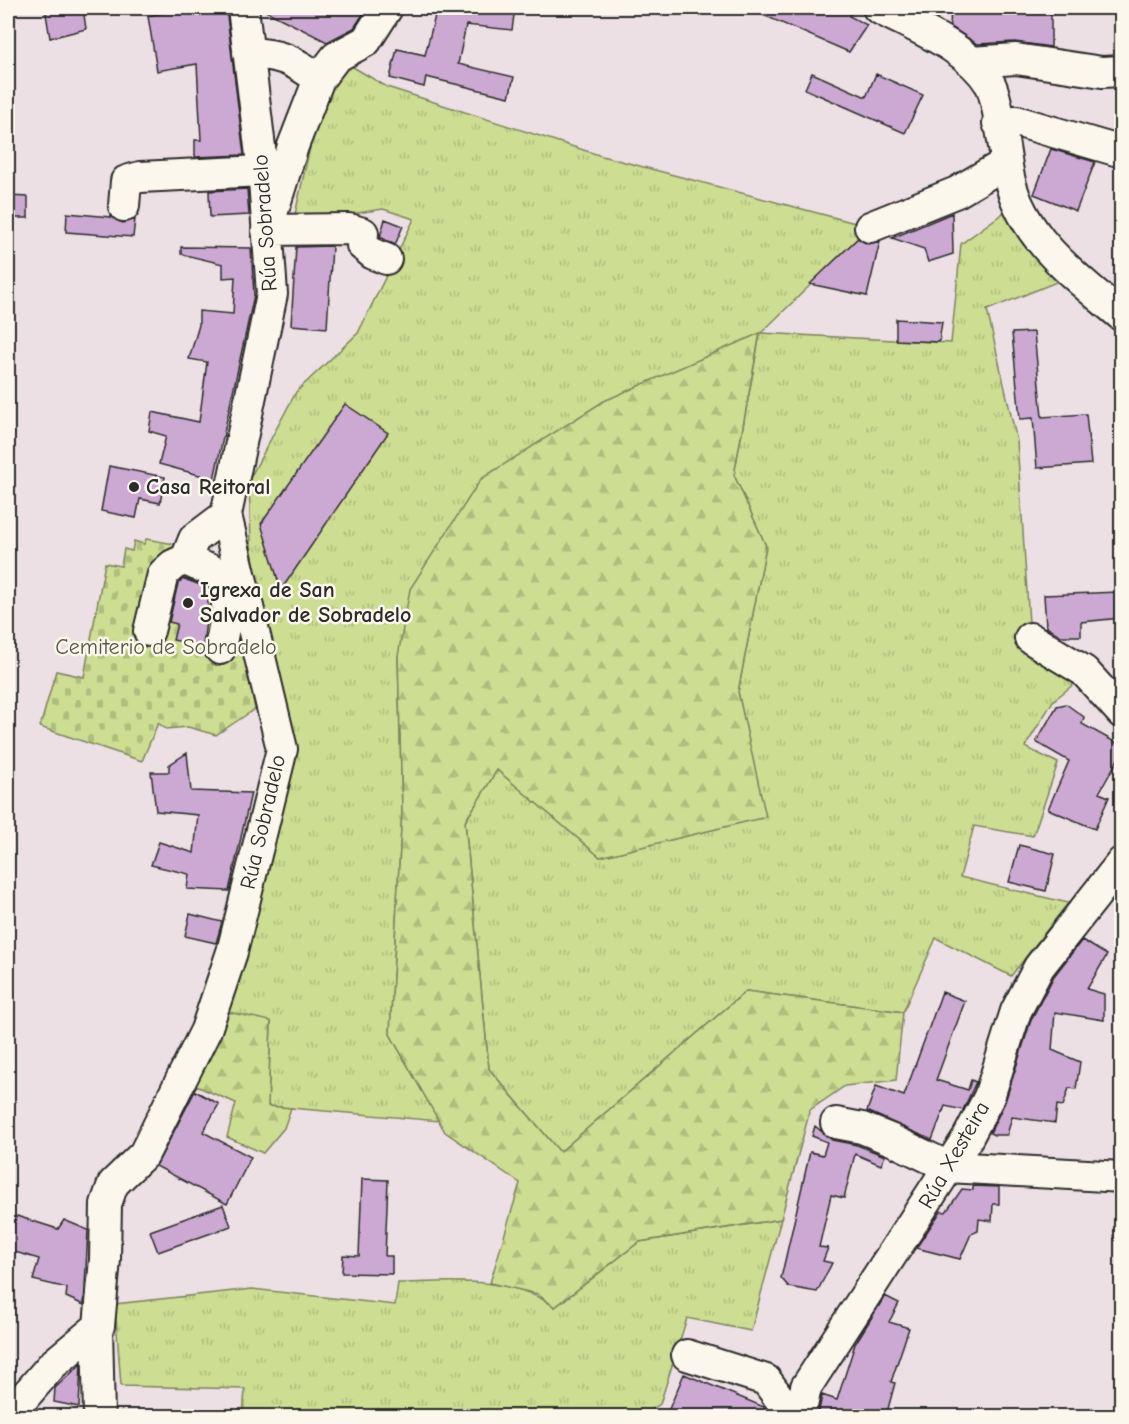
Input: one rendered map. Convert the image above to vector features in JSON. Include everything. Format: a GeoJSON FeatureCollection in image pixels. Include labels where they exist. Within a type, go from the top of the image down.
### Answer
{"type":"FeatureCollection","features":[{"type":"Feature","properties":{"kind":"street"},"geometry":{"type":"LineString","coordinates":[[386,259],[373,254],[362,245],[363,233],[349,229],[267,230],[293,146],[319,79],[336,57],[366,41],[387,8]]}},
{"type":"Feature","properties":{"kind":"street"},"geometry":{"type":"LineString","coordinates":[[878,8],[962,53],[991,85],[1009,180],[1028,227],[1074,275],[1122,316]]}},
{"type":"Feature","properties":{"kind":"street","name":"Rúa Sobradelo"},"geometry":{"type":"LineString","coordinates":[[99,1416],[98,1327],[105,1259],[106,1204],[113,1184],[144,1154],[206,1030],[232,952],[282,750],[226,515],[272,294],[246,12]]}},
{"type":"Feature","properties":{"kind":"street"},"geometry":{"type":"LineString","coordinates":[[248,53],[273,54],[295,61],[319,79]]}},
{"type":"Feature","properties":{"kind":"street"},"geometry":{"type":"LineString","coordinates":[[970,63],[1016,59],[1102,72],[1122,70]]}},
{"type":"Feature","properties":{"kind":"street"},"geometry":{"type":"LineString","coordinates":[[998,123],[1016,122],[1122,152]]}},
{"type":"Feature","properties":{"kind":"street"},"geometry":{"type":"LineString","coordinates":[[870,227],[957,192],[1006,163]]}},
{"type":"Feature","properties":{"kind":"street"},"geometry":{"type":"LineString","coordinates":[[124,206],[126,182],[140,177],[262,171]]}},
{"type":"Feature","properties":{"kind":"street"},"geometry":{"type":"LineString","coordinates":[[149,631],[162,574],[173,565],[186,559],[194,539],[226,515]]}},
{"type":"Feature","properties":{"kind":"street"},"geometry":{"type":"LineString","coordinates":[[186,559],[194,567],[213,571],[224,583],[227,600],[220,649]]}},
{"type":"Feature","properties":{"kind":"street"},"geometry":{"type":"LineString","coordinates":[[1030,638],[1084,671],[1122,713]]}},
{"type":"Feature","properties":{"kind":"street","name":"Rúa Xesteira"},"geometry":{"type":"LineString","coordinates":[[800,1416],[806,1387],[949,1167],[989,1097],[1016,1011],[1039,967],[1122,862]]}},
{"type":"Feature","properties":{"kind":"street"},"geometry":{"type":"LineString","coordinates":[[836,1123],[862,1128],[949,1167],[1122,1177]]}},
{"type":"Feature","properties":{"kind":"street"},"geometry":{"type":"LineString","coordinates":[[8,1416],[52,1365],[98,1327]]}},
{"type":"Feature","properties":{"kind":"street"},"geometry":{"type":"LineString","coordinates":[[687,1355],[766,1380],[782,1402],[786,1416]]}},
{"type":"Feature","properties":{"kind":"green space"},"geometry":{"type":"Polygon","coordinates":[[[336,57],[387,87],[602,156],[870,227],[761,333],[951,343],[961,244],[1018,202],[1074,275],[987,310],[1017,441],[1030,638],[1074,684],[1053,701],[1025,747],[1058,763],[1033,836],[974,826],[960,877],[1068,903],[1011,976],[936,938],[903,1012],[746,991],[560,1152],[489,1069],[465,821],[497,770],[600,857],[765,817],[738,692],[766,546],[734,475],[760,334],[398,656],[402,810],[390,1034],[439,1121],[268,1106],[271,1022],[213,1009],[282,749],[251,544],[249,480],[296,392],[358,333],[414,219],[383,209],[293,223],[311,143],[336,57]]]}},
{"type":"Feature","properties":{"kind":"green space"},"geometry":{"type":"Polygon","coordinates":[[[760,333],[734,475],[766,546],[738,692],[766,817],[600,857],[497,770],[465,822],[489,1069],[560,1152],[746,991],[903,1012],[896,1080],[845,1086],[810,1110],[781,1219],[639,1242],[555,1307],[537,1294],[490,1283],[520,1183],[445,1132],[390,1034],[402,810],[398,656],[410,589],[481,479],[604,401],[760,333]]]}},
{"type":"Feature","properties":{"kind":"green space","name":"Cemiterio de Sobradelo"},"geometry":{"type":"Polygon","coordinates":[[[146,539],[186,546],[238,581],[244,652],[255,709],[216,735],[188,727],[166,729],[158,723],[142,761],[40,727],[56,671],[84,677],[105,563],[121,566],[124,549],[132,551],[134,541],[144,544],[146,539]]]}},
{"type":"Feature","properties":{"kind":"green space"},"geometry":{"type":"Polygon","coordinates":[[[213,1009],[271,1021],[268,1106],[291,1108],[284,1128],[263,1153],[227,1137],[236,1103],[182,1080],[213,1009]]]}},
{"type":"Feature","properties":{"kind":"green space"},"geometry":{"type":"Polygon","coordinates":[[[781,1219],[751,1331],[687,1318],[660,1404],[642,1416],[243,1416],[245,1389],[121,1386],[115,1304],[252,1289],[395,1305],[398,1283],[459,1282],[500,1285],[538,1297],[555,1307],[639,1242],[781,1219]]]}},
{"type":"Feature","properties":{"kind":"building"},"geometry":{"type":"Polygon","coordinates":[[[45,8],[83,8],[86,29],[50,38],[45,8]]]}},
{"type":"Feature","properties":{"kind":"building"},"geometry":{"type":"Polygon","coordinates":[[[187,8],[226,8],[244,155],[195,157],[195,140],[201,140],[197,64],[157,71],[148,16],[187,8]]]}},
{"type":"Feature","properties":{"kind":"building"},"geometry":{"type":"Polygon","coordinates":[[[260,8],[367,8],[354,28],[327,42],[260,8]]]}},
{"type":"Feature","properties":{"kind":"building"},"geometry":{"type":"Polygon","coordinates":[[[437,8],[515,8],[512,30],[466,25],[458,64],[514,77],[509,97],[426,77],[424,87],[390,78],[397,49],[425,55],[437,8]]]}},
{"type":"Feature","properties":{"kind":"building"},"geometry":{"type":"Polygon","coordinates":[[[747,8],[855,8],[849,16],[867,25],[849,52],[747,8]]]}},
{"type":"Feature","properties":{"kind":"building"},"geometry":{"type":"Polygon","coordinates":[[[951,8],[1051,8],[1051,47],[1015,42],[977,44],[950,26],[951,8]]]}},
{"type":"Feature","properties":{"kind":"building"},"geometry":{"type":"Polygon","coordinates":[[[812,73],[866,97],[876,74],[923,95],[905,133],[805,89],[812,73]]]}},
{"type":"Feature","properties":{"kind":"building"},"geometry":{"type":"Polygon","coordinates":[[[1051,149],[1095,162],[1076,211],[1034,194],[1051,149]]]}},
{"type":"Feature","properties":{"kind":"building"},"geometry":{"type":"Polygon","coordinates":[[[247,189],[249,215],[210,217],[209,191],[247,189]]]}},
{"type":"Feature","properties":{"kind":"building"},"geometry":{"type":"Polygon","coordinates":[[[8,196],[28,197],[28,218],[8,218],[8,196]]]}},
{"type":"Feature","properties":{"kind":"building"},"geometry":{"type":"Polygon","coordinates":[[[67,213],[111,217],[123,223],[135,219],[133,237],[66,232],[67,213]]]}},
{"type":"Feature","properties":{"kind":"building"},"geometry":{"type":"Polygon","coordinates":[[[952,213],[953,254],[928,262],[924,249],[892,238],[952,213]]]}},
{"type":"Feature","properties":{"kind":"building"},"geometry":{"type":"Polygon","coordinates":[[[385,219],[403,226],[395,245],[380,237],[385,219]]]}},
{"type":"Feature","properties":{"kind":"building"},"geometry":{"type":"Polygon","coordinates":[[[858,238],[868,244],[880,241],[867,296],[810,284],[858,238]]]}},
{"type":"Feature","properties":{"kind":"building"},"geometry":{"type":"Polygon","coordinates":[[[332,246],[327,328],[291,325],[296,247],[332,246]]]}},
{"type":"Feature","properties":{"kind":"building"},"geometry":{"type":"Polygon","coordinates":[[[181,247],[251,248],[254,295],[214,479],[159,464],[166,436],[149,431],[152,412],[199,422],[207,362],[189,359],[199,325],[199,311],[233,314],[235,277],[223,278],[223,264],[181,254],[181,247]]]}},
{"type":"Feature","properties":{"kind":"building"},"geometry":{"type":"Polygon","coordinates":[[[896,319],[942,322],[939,342],[896,340],[896,319]]]}},
{"type":"Feature","properties":{"kind":"building"},"geometry":{"type":"Polygon","coordinates":[[[1034,332],[1042,417],[1086,414],[1091,464],[1037,468],[1033,418],[1020,419],[1012,333],[1034,332]]]}},
{"type":"Feature","properties":{"kind":"building"},"geometry":{"type":"Polygon","coordinates":[[[345,404],[388,433],[281,590],[261,524],[345,404]]]}},
{"type":"Feature","properties":{"kind":"building","name":"Casa Reitoral"},"geometry":{"type":"Polygon","coordinates":[[[109,466],[165,477],[160,503],[140,499],[136,518],[101,511],[109,466]]]}},
{"type":"Feature","properties":{"kind":"building"},"geometry":{"type":"Polygon","coordinates":[[[184,579],[206,587],[209,594],[203,646],[173,640],[177,624],[169,622],[178,583],[184,579]]]}},
{"type":"Feature","properties":{"kind":"building"},"geometry":{"type":"Polygon","coordinates":[[[1119,592],[1121,618],[1081,622],[1081,636],[1061,636],[1046,627],[1044,595],[1119,592]]]}},
{"type":"Feature","properties":{"kind":"building"},"geometry":{"type":"Polygon","coordinates":[[[1066,704],[1084,717],[1082,724],[1122,746],[1122,752],[1099,793],[1109,797],[1095,829],[1048,809],[1069,761],[1036,742],[1057,706],[1066,704]]]}},
{"type":"Feature","properties":{"kind":"building"},"geometry":{"type":"Polygon","coordinates":[[[187,753],[191,791],[251,793],[229,891],[187,889],[189,874],[151,865],[159,842],[194,853],[198,815],[156,811],[151,772],[169,772],[169,765],[187,753]]]}},
{"type":"Feature","properties":{"kind":"building"},"geometry":{"type":"Polygon","coordinates":[[[1019,845],[1055,854],[1046,891],[1009,882],[1019,845]]]}},
{"type":"Feature","properties":{"kind":"building"},"geometry":{"type":"Polygon","coordinates":[[[190,914],[222,922],[216,943],[185,936],[190,914]]]}},
{"type":"Feature","properties":{"kind":"building"},"geometry":{"type":"Polygon","coordinates":[[[1082,940],[1107,955],[1087,989],[1104,994],[1104,1020],[1055,1012],[1052,1050],[1080,1062],[1076,1089],[1069,1088],[1063,1106],[1057,1105],[1055,1123],[1012,1117],[1007,1135],[994,1135],[990,1133],[1005,1102],[1031,1020],[1054,976],[1082,940]]]}},
{"type":"Feature","properties":{"kind":"building"},"geometry":{"type":"Polygon","coordinates":[[[942,992],[965,1001],[936,1080],[968,1090],[971,1080],[976,1082],[963,1110],[945,1106],[932,1140],[867,1111],[876,1086],[904,1096],[942,992]]]}},
{"type":"Feature","properties":{"kind":"building"},"geometry":{"type":"Polygon","coordinates":[[[195,1091],[219,1104],[203,1132],[251,1157],[227,1204],[156,1166],[195,1091]]]}},
{"type":"Feature","properties":{"kind":"building"},"geometry":{"type":"Polygon","coordinates":[[[815,1126],[832,1140],[857,1145],[885,1156],[881,1165],[855,1154],[844,1198],[831,1195],[819,1247],[828,1248],[823,1261],[832,1263],[817,1292],[789,1287],[781,1278],[810,1152],[823,1155],[827,1142],[812,1136],[815,1126]]]}},
{"type":"Feature","properties":{"kind":"building"},"geometry":{"type":"Polygon","coordinates":[[[362,1179],[388,1180],[385,1256],[392,1256],[392,1274],[342,1273],[343,1255],[359,1256],[362,1179]]]}},
{"type":"Feature","properties":{"kind":"building"},"geometry":{"type":"Polygon","coordinates":[[[973,1186],[999,1187],[999,1204],[993,1204],[992,1221],[979,1219],[978,1231],[971,1234],[960,1259],[916,1248],[941,1211],[946,1212],[962,1189],[973,1190],[973,1186]]]}},
{"type":"Feature","properties":{"kind":"building"},"geometry":{"type":"Polygon","coordinates":[[[223,1205],[231,1226],[158,1252],[150,1231],[223,1205]]]}},
{"type":"Feature","properties":{"kind":"building"},"geometry":{"type":"Polygon","coordinates":[[[17,1216],[58,1229],[64,1220],[88,1230],[84,1305],[66,1297],[67,1288],[33,1280],[39,1259],[8,1250],[8,1234],[17,1216]]]}},
{"type":"Feature","properties":{"kind":"building"},"geometry":{"type":"Polygon","coordinates":[[[885,1296],[899,1303],[889,1322],[909,1328],[891,1382],[895,1383],[886,1416],[818,1416],[822,1395],[837,1400],[855,1344],[885,1296]]]}},
{"type":"Feature","properties":{"kind":"building"},"geometry":{"type":"Polygon","coordinates":[[[81,1364],[79,1407],[54,1402],[55,1388],[81,1364]]]}},
{"type":"Feature","properties":{"kind":"building"},"geometry":{"type":"Polygon","coordinates":[[[684,1374],[764,1407],[767,1416],[666,1416],[684,1374]]]}},
{"type":"Feature","properties":{"kind":"place","name":"Casa Reitoral"},"geometry":{"type":"Point","coordinates":[134,487]}},
{"type":"Feature","properties":{"kind":"place","name":"Igrexa de San Salvador de Sobradelo"},"geometry":{"type":"Point","coordinates":[188,603]}}]}
